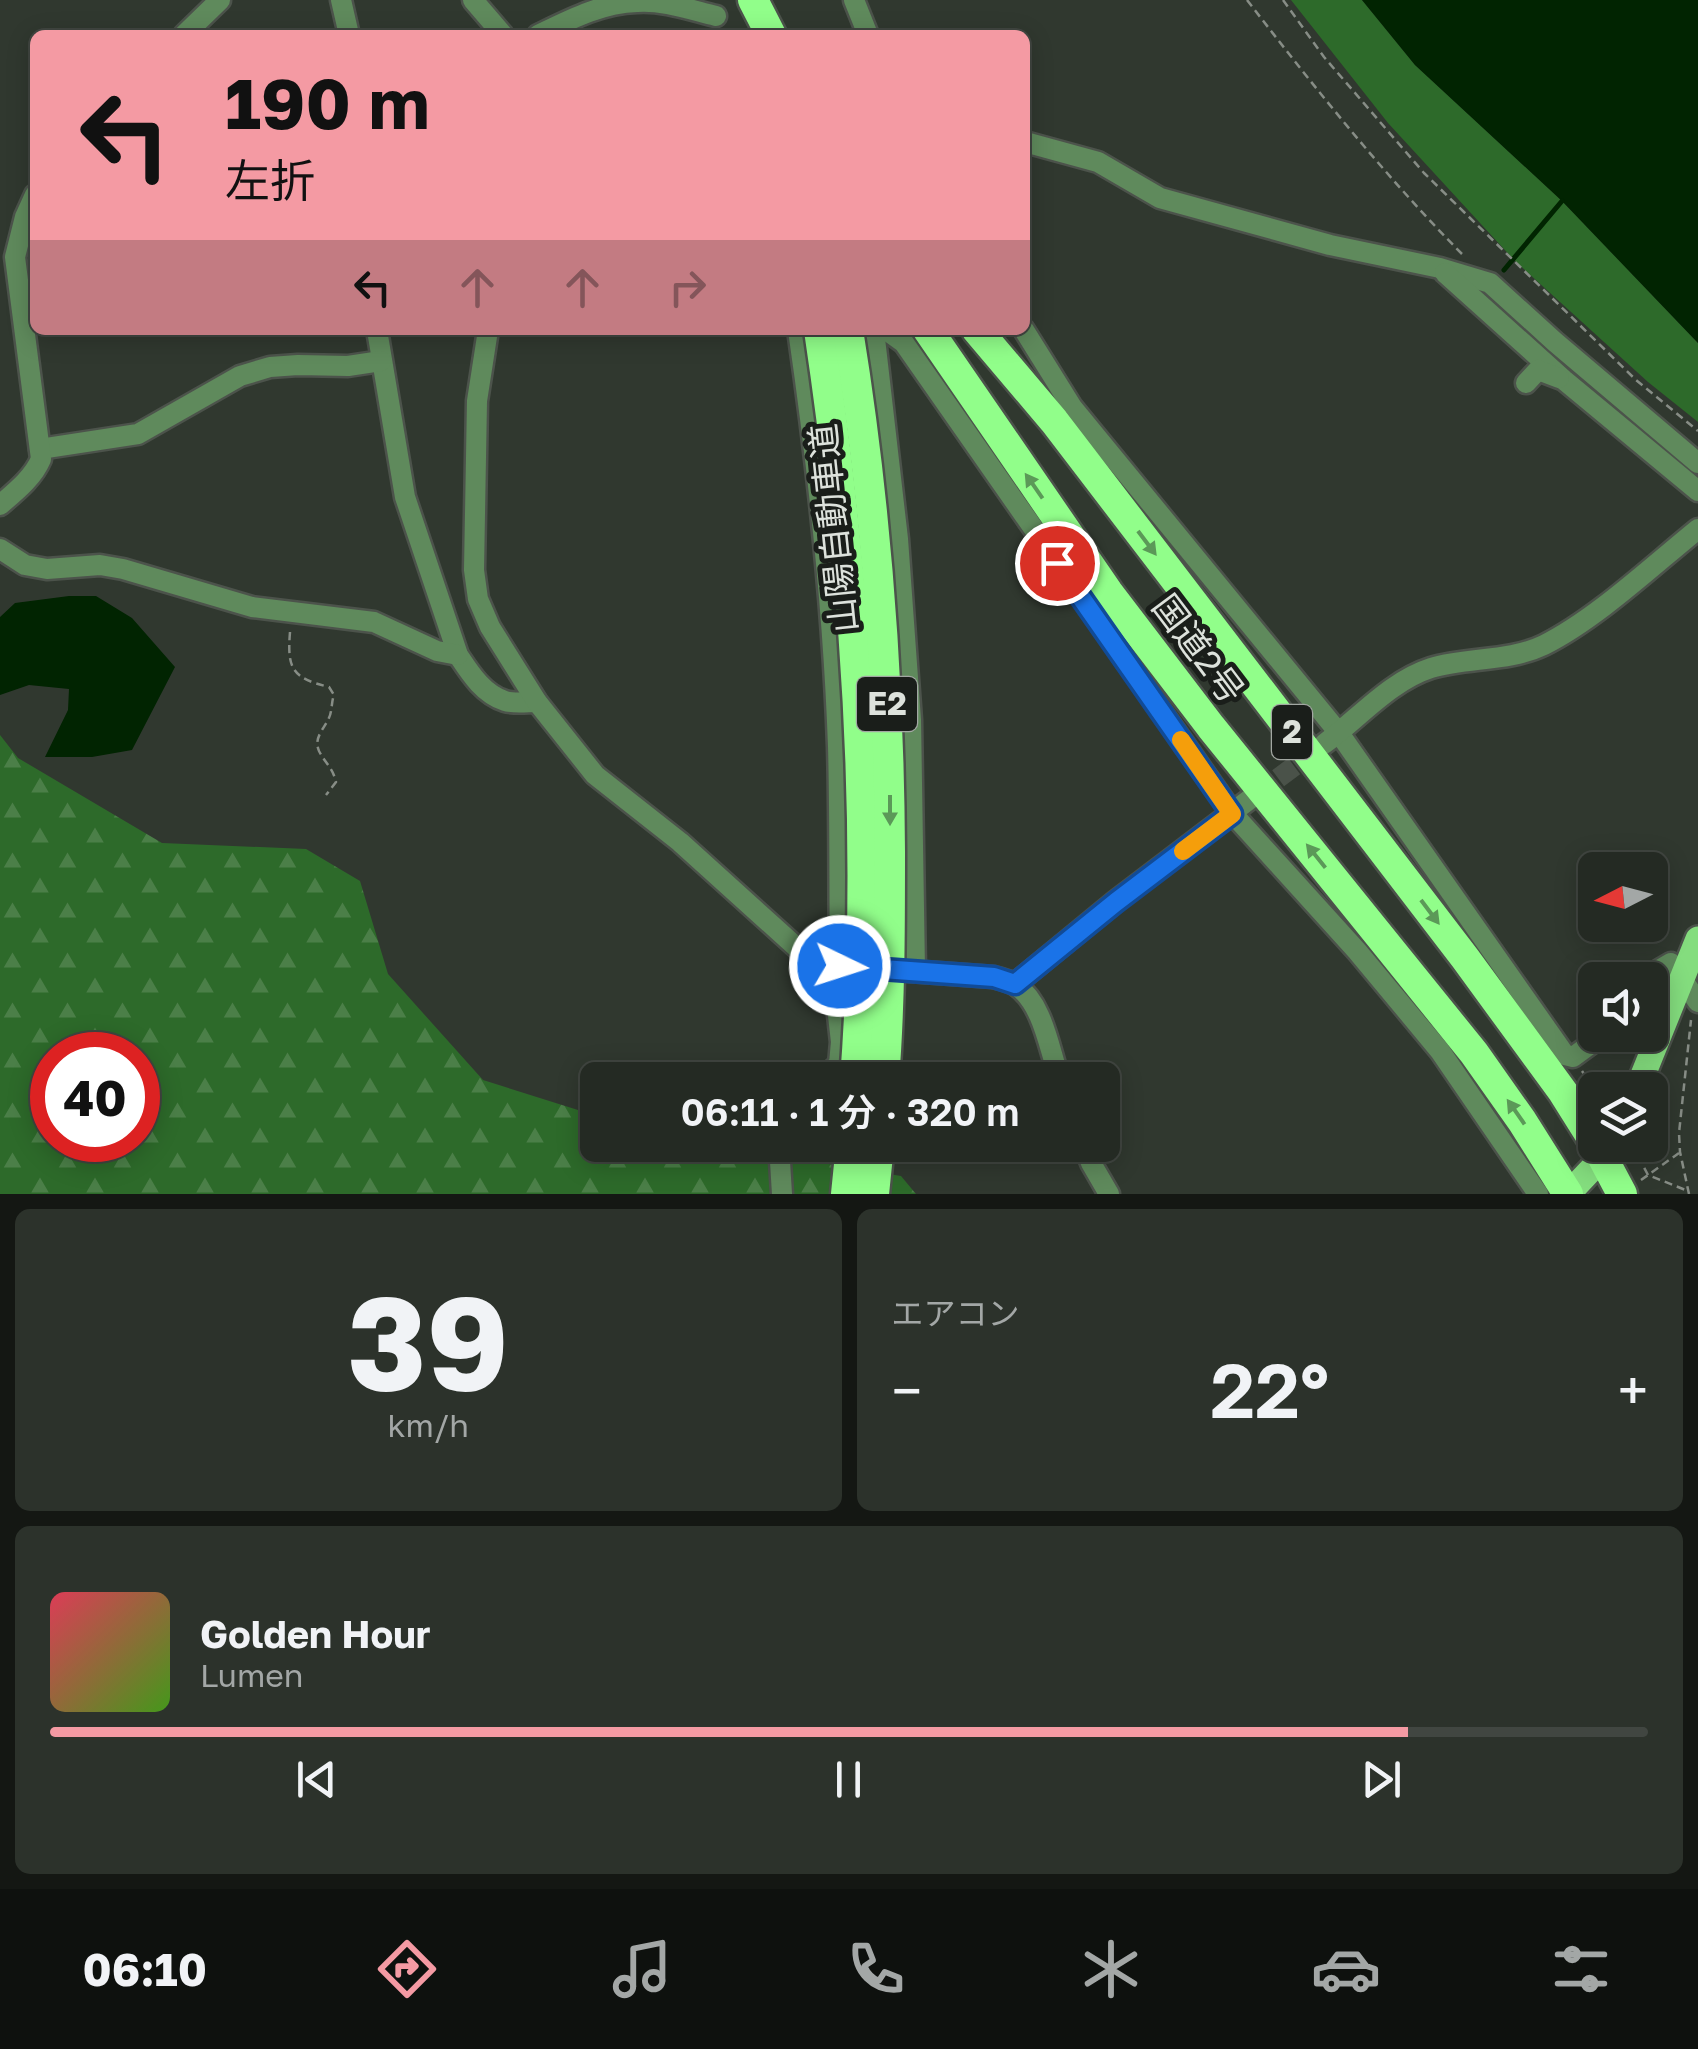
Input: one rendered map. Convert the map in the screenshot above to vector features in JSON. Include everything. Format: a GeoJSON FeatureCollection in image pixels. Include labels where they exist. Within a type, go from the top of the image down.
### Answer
{"type":"FeatureCollection","features":[{"type":"Feature","properties":{"kind":"highway"},"geometry":{"type":"LineString","coordinates":[[751,0],[756,30]]}},
{"type":"Feature","properties":{"kind":"highway"},"geometry":{"type":"LineString","coordinates":[[751,0],[768,30]]}},
{"type":"Feature","properties":{"kind":"highway"},"geometry":{"type":"LineString","coordinates":[[778,0],[786,30]]}},
{"type":"Feature","properties":{"kind":"highway","name":"山陽自動車道"},"geometry":{"type":"LineString","coordinates":[[820,335],[850,584],[861,757],[862,929],[857,1062]]}},
{"type":"Feature","properties":{"kind":"highway","name":"山陽自動車道"},"geometry":{"type":"LineString","coordinates":[[849,335],[880,582],[890,755],[890,947],[885,1062]]}},
{"type":"Feature","properties":{"kind":"highway","name":"国道2号"},"geometry":{"type":"LineString","coordinates":[[931,335],[1108,592],[1211,727],[1474,1052],[1568,1194]]}},
{"type":"Feature","properties":{"kind":"highway","name":"国道2号"},"geometry":{"type":"LineString","coordinates":[[981,335],[1054,421],[1521,1032],[1578,1115]]}},
{"type":"Feature","properties":{"kind":"highway","name":"国道2号"},"geometry":{"type":"LineString","coordinates":[[1612,1162],[1631,1187]]}},
{"type":"Feature","properties":{"kind":"main road"},"geometry":{"type":"LineString","coordinates":[[1646,1072],[1691,994],[1698,939]]}},
{"type":"Feature","properties":{"kind":"main road"},"geometry":{"type":"LineString","coordinates":[[1568,1194],[1591,1162]]}},
{"type":"Feature","properties":{"kind":"street"},"geometry":{"type":"LineString","coordinates":[[189,30],[220,0]]}},
{"type":"Feature","properties":{"kind":"street"},"geometry":{"type":"LineString","coordinates":[[341,0],[348,30]]}},
{"type":"Feature","properties":{"kind":"street"},"geometry":{"type":"LineString","coordinates":[[473,0],[499,30]]}},
{"type":"Feature","properties":{"kind":"street"},"geometry":{"type":"LineString","coordinates":[[854,0],[866,30]]}},
{"type":"Feature","properties":{"kind":"street"},"geometry":{"type":"LineString","coordinates":[[548,30],[584,13],[638,1],[713,8]]}},
{"type":"Feature","properties":{"kind":"street"},"geometry":{"type":"LineString","coordinates":[[1030,143],[1098,162],[1160,198],[1330,245],[1440,268],[1490,283],[1698,463]]}},
{"type":"Feature","properties":{"kind":"street"},"geometry":{"type":"LineString","coordinates":[[0,505],[38,466],[40,449],[16,257],[30,206]]}},
{"type":"Feature","properties":{"kind":"street"},"geometry":{"type":"LineString","coordinates":[[1440,268],[1564,380],[1698,491]]}},
{"type":"Feature","properties":{"kind":"street"},"geometry":{"type":"LineString","coordinates":[[378,335],[405,496],[458,655],[489,693],[507,702],[538,702]]}},
{"type":"Feature","properties":{"kind":"street"},"geometry":{"type":"LineString","coordinates":[[487,335],[477,401],[474,570],[478,598],[490,627],[538,702],[595,775],[680,842],[806,955],[840,966],[994,977],[1015,984],[1038,1014],[1054,1062]]}},
{"type":"Feature","properties":{"kind":"street"},"geometry":{"type":"LineString","coordinates":[[799,335],[817,465],[838,745],[840,966],[835,989],[839,1062]]}},
{"type":"Feature","properties":{"kind":"street"},"geometry":{"type":"LineString","coordinates":[[875,335],[898,539],[910,720],[914,971]]}},
{"type":"Feature","properties":{"kind":"street"},"geometry":{"type":"LineString","coordinates":[[893,335],[904,343],[1232,814],[1440,1051],[1538,1194]]}},
{"type":"Feature","properties":{"kind":"street"},"geometry":{"type":"LineString","coordinates":[[1027,335],[1072,406],[1332,738],[1564,1054],[1573,1057],[1580,1052]]}},
{"type":"Feature","properties":{"kind":"street"},"geometry":{"type":"LineString","coordinates":[[40,449],[138,434],[240,376],[270,367],[348,366],[381,361]]}},
{"type":"Feature","properties":{"kind":"street"},"geometry":{"type":"LineString","coordinates":[[1526,383],[1538,370],[1620,410],[1642,415]]}},
{"type":"Feature","properties":{"kind":"street"},"geometry":{"type":"LineString","coordinates":[[1332,738],[1396,686],[1426,670],[1540,647],[1579,625],[1698,529]]}},
{"type":"Feature","properties":{"kind":"street"},"geometry":{"type":"LineString","coordinates":[[0,549],[25,564],[48,569],[100,565],[252,607],[374,622],[437,651],[458,655]]}},
{"type":"Feature","properties":{"kind":"street"},"geometry":{"type":"LineString","coordinates":[[1015,984],[1250,800]]}},
{"type":"Feature","properties":{"kind":"street"},"geometry":{"type":"LineString","coordinates":[[1668,965],[1671,963],[1691,994]]}},
{"type":"Feature","properties":{"kind":"street"},"geometry":{"type":"LineString","coordinates":[[780,1162],[782,1194]]}},
{"type":"Feature","properties":{"kind":"street"},"geometry":{"type":"LineString","coordinates":[[1091,1162],[1109,1194]]}},
{"type":"Feature","properties":{"kind":"path"},"geometry":{"type":"LineString","coordinates":[[1246,0],[1408,200],[1463,255]]}},
{"type":"Feature","properties":{"kind":"path"},"geometry":{"type":"LineString","coordinates":[[1283,0],[1324,57],[1424,174],[1636,380],[1698,430]]}},
{"type":"Feature","properties":{"kind":"path"},"geometry":{"type":"LineString","coordinates":[[291,613],[290,664],[308,682],[329,686],[334,695],[330,703],[332,714],[317,740],[336,782],[326,796]]}},
{"type":"Feature","properties":{"kind":"path"},"geometry":{"type":"LineString","coordinates":[[1688,1192],[1679,1133],[1691,994]]}},
{"type":"Feature","properties":{"kind":"path"},"geometry":{"type":"LineString","coordinates":[[1573,1057],[1583,1072]]}},
{"type":"Feature","properties":{"kind":"path"},"geometry":{"type":"LineString","coordinates":[[1631,1187],[1680,1152]]}},
{"type":"Feature","properties":{"kind":"path"},"geometry":{"type":"LineString","coordinates":[[1641,1162],[1648,1175],[1688,1192]]}},
{"type":"Feature","properties":{"kind":"green space"},"geometry":{"type":"Polygon","coordinates":[[[1291,0],[1362,0],[1415,65],[1562,201],[1698,343],[1698,422],[1515,261],[1388,123],[1291,0]]]}},
{"type":"Feature","properties":{"kind":"green space"},"geometry":{"type":"Polygon","coordinates":[[[0,735],[18,758],[162,843],[306,849],[360,881],[388,974],[483,1080],[580,1111],[580,1162],[816,1162],[901,1176],[916,1194],[0,1194],[0,735]]]}},
{"type":"Feature","properties":{"kind":"shaded area"},"geometry":{"type":"Polygon","coordinates":[[[1362,0],[1698,0],[1698,343],[1562,201],[1415,65],[1362,0]]]}},
{"type":"Feature","properties":{"kind":"shaded area"},"geometry":{"type":"Polygon","coordinates":[[[96,596],[132,618],[175,667],[132,750],[92,757],[45,757],[68,710],[69,689],[29,685],[0,695],[0,617],[15,603],[96,596]]]}},
{"type":"Feature","properties":{"kind":"waterway"},"geometry":{"type":"LineString","coordinates":[[1504,270],[1562,201]]}},
{"type":"Feature","properties":{"kind":"tunnel"},"geometry":{"type":"LineString","coordinates":[[1254,796],[1319,748]]}},
{"type":"Feature","properties":{"kind":"slow traffic"},"geometry":{"type":"LineString","coordinates":[[1181,740],[1232,814],[1183,851]]}},
{"type":"Feature","properties":{"kind":"route"},"geometry":{"type":"LineString","coordinates":[[840,966],[994,977],[1015,984],[1232,814],[1057,563]]}}]}
